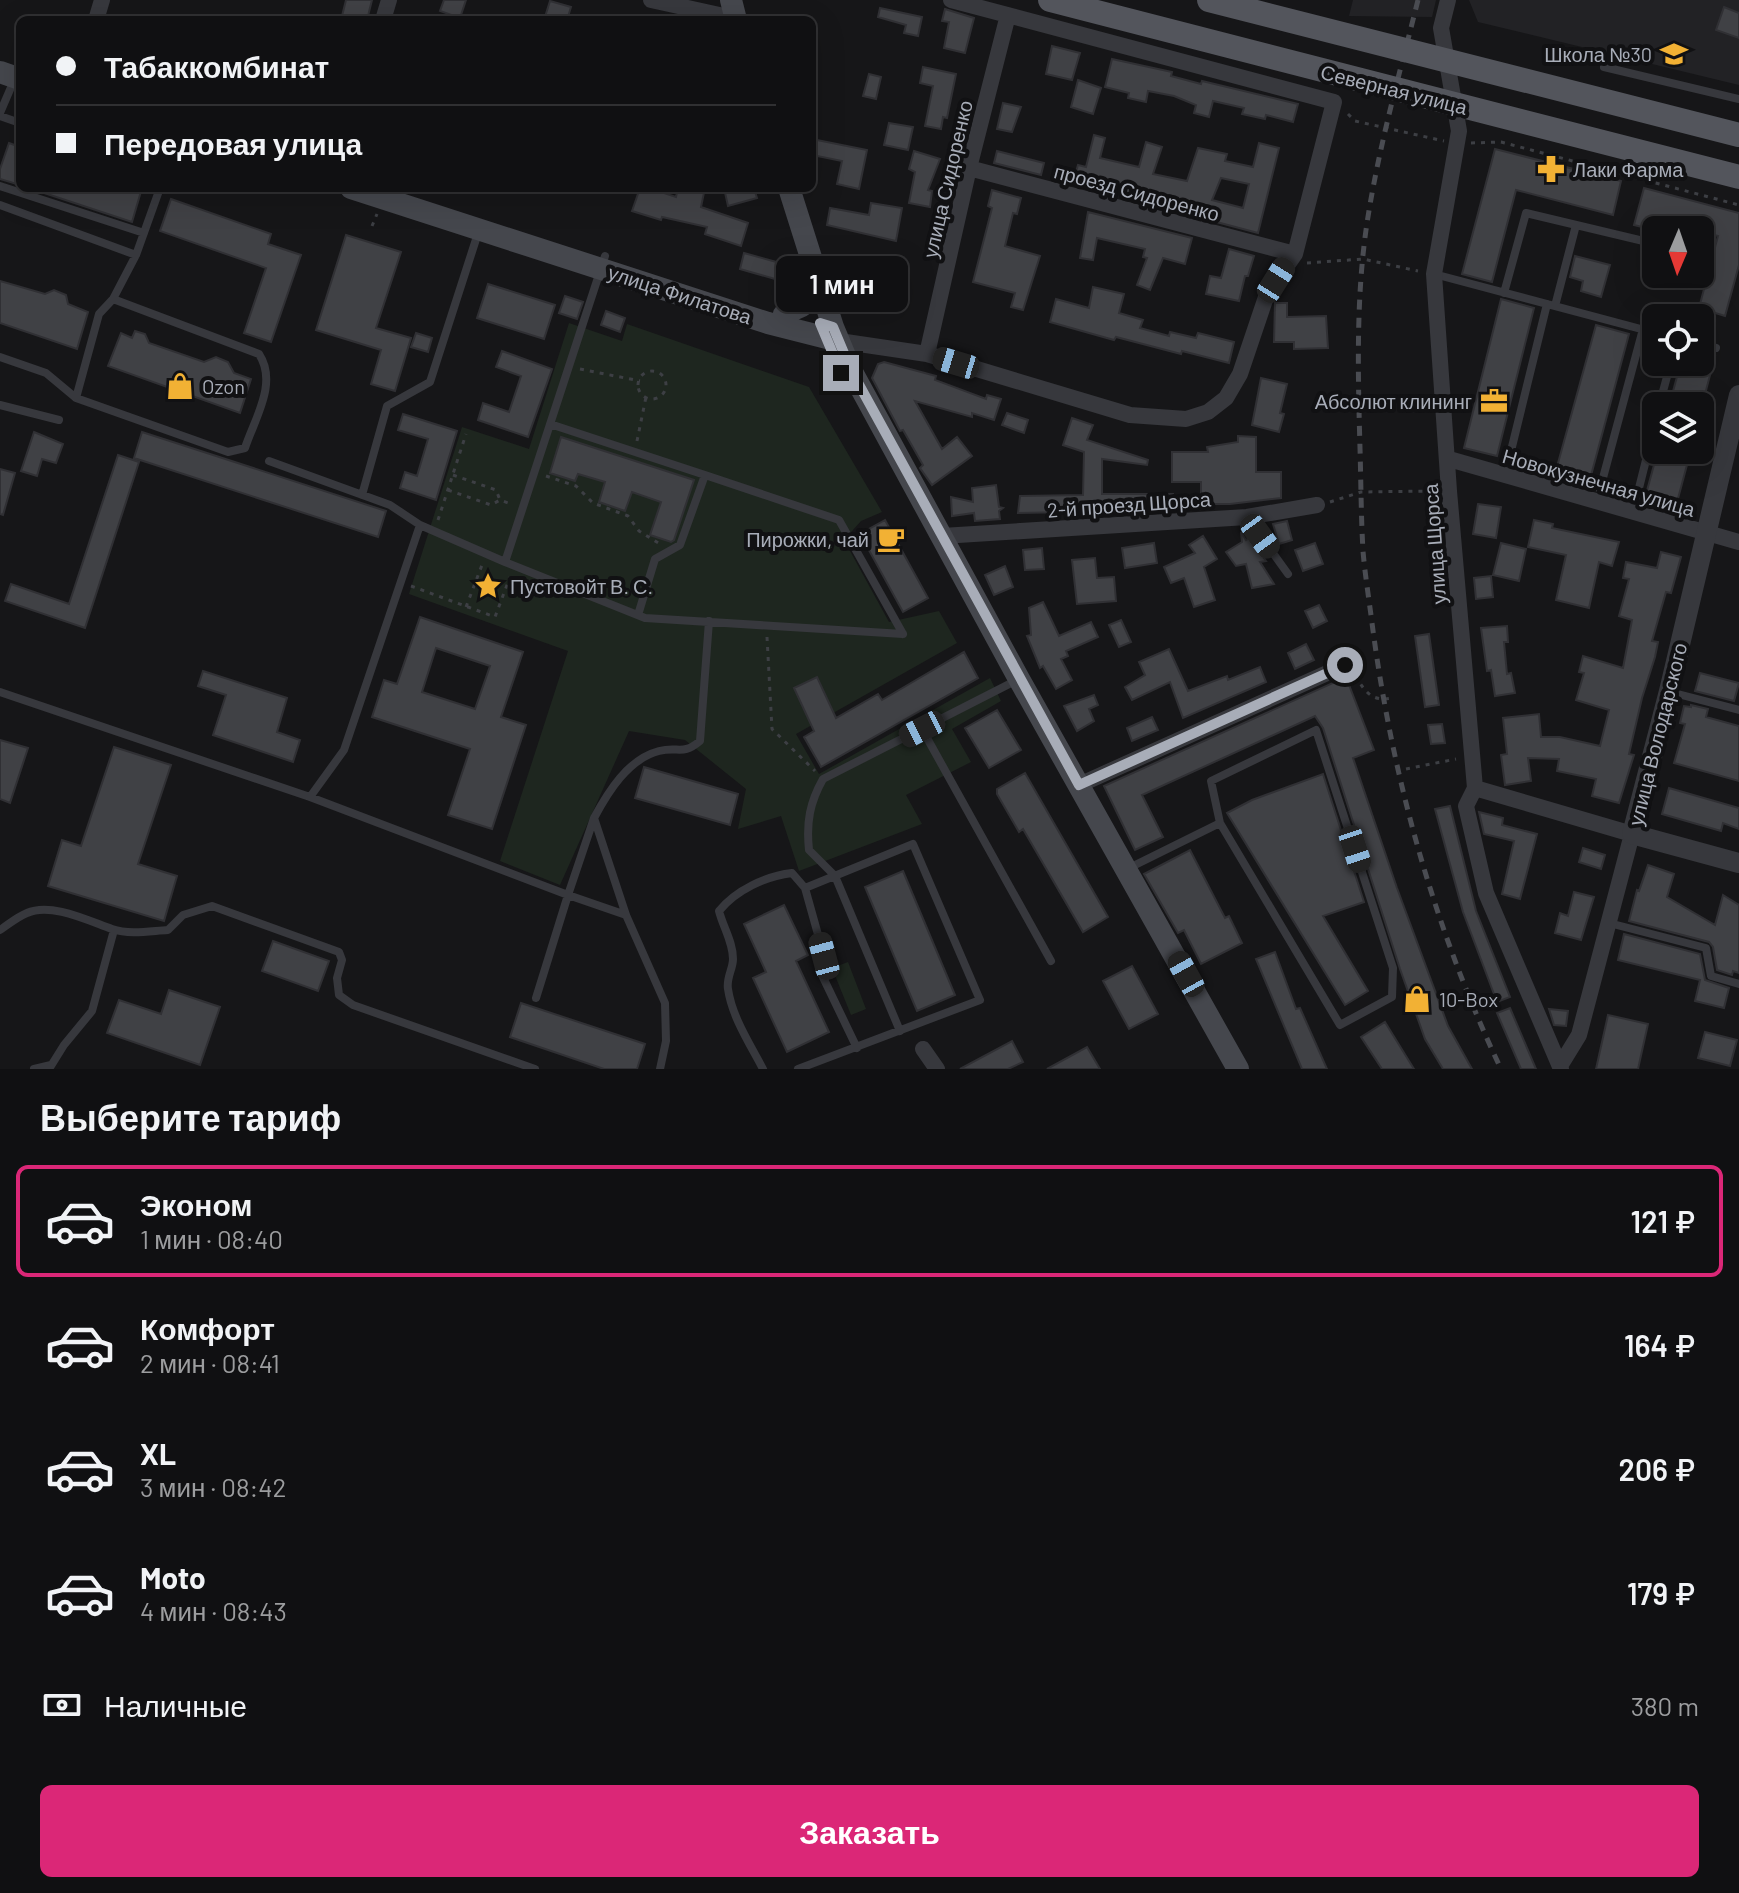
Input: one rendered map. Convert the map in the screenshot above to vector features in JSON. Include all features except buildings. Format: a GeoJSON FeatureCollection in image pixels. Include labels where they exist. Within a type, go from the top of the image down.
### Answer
{"type":"FeatureCollection","features":[{"type":"Feature","properties":{"kind":"main road","name":"Северная улица"},"geometry":{"type":"LineString","coordinates":[[1050,0],[1739,177]]}},
{"type":"Feature","properties":{"kind":"main road","name":"Северная улица"},"geometry":{"type":"LineString","coordinates":[[1209,0],[1739,135]]}},
{"type":"Feature","properties":{"kind":"main road"},"geometry":{"type":"LineString","coordinates":[[0,59],[14,73]]}},
{"type":"Feature","properties":{"kind":"main road","name":"улица Филатова"},"geometry":{"type":"LineString","coordinates":[[363,192],[479,229],[603,262],[768,323],[829,333]]}},
{"type":"Feature","properties":{"kind":"main road"},"geometry":{"type":"LineString","coordinates":[[403,192],[603,262],[784,314],[829,333]]}},
{"type":"Feature","properties":{"kind":"main road"},"geometry":{"type":"LineString","coordinates":[[776,192],[809,294],[942,536],[1016,681],[1225,1069]]}},
{"type":"Feature","properties":{"kind":"main road"},"geometry":{"type":"LineString","coordinates":[[790,192],[841,373],[1127,869],[1238,1069]]}},
{"type":"Feature","properties":{"kind":"main road"},"geometry":{"type":"LineString","coordinates":[[784,314],[802,306],[809,294]]}},
{"type":"Feature","properties":{"kind":"street"},"geometry":{"type":"LineString","coordinates":[[651,0],[727,11]]}},
{"type":"Feature","properties":{"kind":"street"},"geometry":{"type":"LineString","coordinates":[[951,0],[1334,102]]}},
{"type":"Feature","properties":{"kind":"street","name":"улица Щорса"},"geometry":{"type":"LineString","coordinates":[[1448,0],[1441,28],[1459,131],[1434,274],[1475,788],[1466,806],[1486,893],[1560,1068]]}},
{"type":"Feature","properties":{"kind":"street","name":"улица Сидоренко"},"geometry":{"type":"LineString","coordinates":[[927,354],[1008,15]]}},
{"type":"Feature","properties":{"kind":"street","name":"улица Филатова"},"geometry":{"type":"LineString","coordinates":[[829,333],[927,354],[1130,415],[1186,419],[1208,412],[1226,398],[1240,374],[1267,294],[1290,259],[1334,102]]}},
{"type":"Feature","properties":{"kind":"street","name":"проезд Сидоренко"},"geometry":{"type":"LineString","coordinates":[[969,168],[1290,259]]}},
{"type":"Feature","properties":{"kind":"street","name":"улица Володарского"},"geometry":{"type":"LineString","coordinates":[[1560,1068],[1579,1035],[1609,923],[1669,691],[1739,395]]}},
{"type":"Feature","properties":{"kind":"street","name":"Новокузнечная улица"},"geometry":{"type":"LineString","coordinates":[[1449,459],[1739,542]]}},
{"type":"Feature","properties":{"kind":"street","name":"2-й проезд Щорса"},"geometry":{"type":"LineString","coordinates":[[942,536],[1247,517],[1317,505]]}},
{"type":"Feature","properties":{"kind":"street"},"geometry":{"type":"LineString","coordinates":[[1079,785],[1345,665]]}},
{"type":"Feature","properties":{"kind":"street"},"geometry":{"type":"LineString","coordinates":[[1475,788],[1739,863]]}},
{"type":"Feature","properties":{"kind":"street"},"geometry":{"type":"LineString","coordinates":[[923,1049],[937,1069]]}},
{"type":"Feature","properties":{"kind":"lane"},"geometry":{"type":"LineString","coordinates":[[1604,67],[1739,99]]}},
{"type":"Feature","properties":{"kind":"lane"},"geometry":{"type":"LineString","coordinates":[[0,114],[14,73]]}},
{"type":"Feature","properties":{"kind":"lane"},"geometry":{"type":"LineString","coordinates":[[18,192],[144,233]]}},
{"type":"Feature","properties":{"kind":"lane"},"geometry":{"type":"LineString","coordinates":[[76,398],[99,314],[113,299],[136,255],[159,192]]}},
{"type":"Feature","properties":{"kind":"lane"},"geometry":{"type":"LineString","coordinates":[[0,205],[136,255]]}},
{"type":"Feature","properties":{"kind":"lane"},"geometry":{"type":"LineString","coordinates":[[1504,293],[1526,213],[1642,241]]}},
{"type":"Feature","properties":{"kind":"lane"},"geometry":{"type":"LineString","coordinates":[[1509,459],[1576,225]]}},
{"type":"Feature","properties":{"kind":"lane"},"geometry":{"type":"LineString","coordinates":[[362,495],[387,406],[430,382],[479,229]]}},
{"type":"Feature","properties":{"kind":"lane"},"geometry":{"type":"LineString","coordinates":[[505,562],[603,262]]}},
{"type":"Feature","properties":{"kind":"lane"},"geometry":{"type":"LineString","coordinates":[[1434,274],[1642,329]]}},
{"type":"Feature","properties":{"kind":"lane"},"geometry":{"type":"LineString","coordinates":[[0,357],[46,373],[76,398],[228,452],[245,448],[268,384],[267,366],[259,354],[113,299]]}},
{"type":"Feature","properties":{"kind":"lane"},"geometry":{"type":"LineString","coordinates":[[1600,489],[1642,333]]}},
{"type":"Feature","properties":{"kind":"lane"},"geometry":{"type":"LineString","coordinates":[[0,405],[59,420]]}},
{"type":"Feature","properties":{"kind":"lane"},"geometry":{"type":"LineString","coordinates":[[269,461],[390,505],[435,532],[645,618],[903,634],[839,520],[550,424]]}},
{"type":"Feature","properties":{"kind":"lane"},"geometry":{"type":"LineString","coordinates":[[1637,496],[1645,464]]}},
{"type":"Feature","properties":{"kind":"lane"},"geometry":{"type":"LineString","coordinates":[[638,615],[655,559],[680,545],[705,475]]}},
{"type":"Feature","properties":{"kind":"lane"},"geometry":{"type":"LineString","coordinates":[[1247,517],[1288,574]]}},
{"type":"Feature","properties":{"kind":"lane"},"geometry":{"type":"LineString","coordinates":[[310,797],[344,750],[420,525]]}},
{"type":"Feature","properties":{"kind":"lane"},"geometry":{"type":"LineString","coordinates":[[536,998],[594,818],[620,778],[638,762],[660,751],[688,751],[700,741],[709,621]]}},
{"type":"Feature","properties":{"kind":"lane"},"geometry":{"type":"LineString","coordinates":[[900,1031],[835,876],[809,850],[808,820],[812,799],[823,779],[1016,681]]}},
{"type":"Feature","properties":{"kind":"lane"},"geometry":{"type":"LineString","coordinates":[[1669,691],[1739,710]]}},
{"type":"Feature","properties":{"kind":"lane"},"geometry":{"type":"LineString","coordinates":[[0,692],[310,797],[626,915]]}},
{"type":"Feature","properties":{"kind":"lane"},"geometry":{"type":"LineString","coordinates":[[922,729],[1051,961]]}},
{"type":"Feature","properties":{"kind":"lane"},"geometry":{"type":"LineString","coordinates":[[1316,730],[1393,968],[1392,997],[1340,1025],[1220,823],[1211,781],[1316,730]]}},
{"type":"Feature","properties":{"kind":"lane"},"geometry":{"type":"LineString","coordinates":[[594,818],[626,915],[665,1003],[666,1041],[660,1069]]}},
{"type":"Feature","properties":{"kind":"lane"},"geometry":{"type":"LineString","coordinates":[[1127,869],[1220,823]]}},
{"type":"Feature","properties":{"kind":"lane"},"geometry":{"type":"LineString","coordinates":[[802,1068],[980,1000],[913,844],[805,888]]}},
{"type":"Feature","properties":{"kind":"lane"},"geometry":{"type":"LineString","coordinates":[[763,1069],[728,994],[732,945],[719,911],[739,892],[776,875],[792,873],[805,888],[824,956],[819,969],[857,1048]]}},
{"type":"Feature","properties":{"kind":"lane"},"geometry":{"type":"LineString","coordinates":[[0,930],[29,911],[54,911],[88,918],[114,930],[168,930],[183,915],[212,906],[339,952],[342,960],[337,978],[339,995],[353,1005],[535,1069]]}},
{"type":"Feature","properties":{"kind":"lane"},"geometry":{"type":"LineString","coordinates":[[1609,923],[1706,948],[1711,976],[1739,984]]}},
{"type":"Feature","properties":{"kind":"lane"},"geometry":{"type":"LineString","coordinates":[[34,1069],[50,1067],[92,1011],[114,930]]}},
{"type":"Feature","properties":{"kind":"path"},"geometry":{"type":"LineString","coordinates":[[1334,102],[1355,121],[1456,144],[1501,142],[1739,205]]}},
{"type":"Feature","properties":{"kind":"path"},"geometry":{"type":"LineString","coordinates":[[1290,259],[1363,259],[1434,274]]}},
{"type":"Feature","properties":{"kind":"path"},"geometry":{"type":"LineString","coordinates":[[569,367],[640,381]]}},
{"type":"Feature","properties":{"kind":"path"},"geometry":{"type":"LineString","coordinates":[[651,371],[660,373],[665,380],[663,393],[656,398],[646,397],[640,391],[643,375],[651,371]]}},
{"type":"Feature","properties":{"kind":"path"},"geometry":{"type":"LineString","coordinates":[[634,453],[646,397]]}},
{"type":"Feature","properties":{"kind":"path"},"geometry":{"type":"LineString","coordinates":[[435,532],[466,434]]}},
{"type":"Feature","properties":{"kind":"path"},"geometry":{"type":"LineString","coordinates":[[534,472],[576,486],[593,503],[628,516],[639,531],[670,551]]}},
{"type":"Feature","properties":{"kind":"path"},"geometry":{"type":"LineString","coordinates":[[448,490],[491,505],[500,500],[496,490],[453,475]]}},
{"type":"Feature","properties":{"kind":"path"},"geometry":{"type":"LineString","coordinates":[[1317,505],[1361,492],[1449,491]]}},
{"type":"Feature","properties":{"kind":"path"},"geometry":{"type":"LineString","coordinates":[[466,607],[487,554]]}},
{"type":"Feature","properties":{"kind":"path"},"geometry":{"type":"LineString","coordinates":[[400,582],[495,617],[514,566]]}},
{"type":"Feature","properties":{"kind":"path"},"geometry":{"type":"LineString","coordinates":[[766,625],[772,729],[823,779]]}},
{"type":"Feature","properties":{"kind":"path"},"geometry":{"type":"LineString","coordinates":[[1345,665],[1368,696],[1382,700],[1392,698]]}},
{"type":"Feature","properties":{"kind":"path"},"geometry":{"type":"LineString","coordinates":[[1406,769],[1471,755]]}},
{"type":"Feature","properties":{"kind":"shaded area"},"geometry":{"type":"Polygon","coordinates":[[[1353,0],[1436,0],[1432,17],[1349,16],[1353,0]]]}},
{"type":"Feature","properties":{"kind":"shaded area","name":"Школа №30"},"geometry":{"type":"Polygon","coordinates":[[[1469,0],[1739,0],[1739,85],[1478,22],[1469,0]]]}},
{"type":"Feature","properties":{"kind":"shaded area"},"geometry":{"type":"Polygon","coordinates":[[[569,323],[622,341],[627,324],[809,387],[882,512],[861,521],[844,540],[889,622],[939,611],[957,643],[796,734],[819,774],[990,678],[1001,701],[952,729],[971,762],[906,795],[922,824],[799,871],[781,816],[738,829],[746,789],[685,740],[629,731],[560,885],[500,861],[568,651],[409,594],[462,427],[529,449],[569,323]]]}},
{"type":"Feature","properties":{"kind":"shaded area"},"geometry":{"type":"Polygon","coordinates":[[[848,962],[866,1009],[851,1015],[832,968],[848,962]]]}},
{"type":"Feature","properties":{"kind":"railway"},"geometry":{"type":"LineString","coordinates":[[1418,0],[1382,143],[1363,257],[1358,367],[1363,551],[1381,681],[1404,795],[1455,961],[1501,1069]]}},
{"type":"Feature","properties":{"kind":"place","name":"Школа №30"},"geometry":{"type":"Point","coordinates":[1674,54]}},
{"type":"Feature","properties":{"kind":"place","name":"Лаки Фарма"},"geometry":{"type":"Point","coordinates":[1551,169]}},
{"type":"Feature","properties":{"kind":"place","name":"Ozon"},"geometry":{"type":"Point","coordinates":[180,386]}},
{"type":"Feature","properties":{"kind":"place","name":"Абсолют клининг"},"geometry":{"type":"Point","coordinates":[1494,401]}},
{"type":"Feature","properties":{"kind":"place","name":"Пирожки, чай"},"geometry":{"type":"Point","coordinates":[891,539]}},
{"type":"Feature","properties":{"kind":"place","name":"Пустовойт В. С."},"geometry":{"type":"Point","coordinates":[488,586]}},
{"type":"Feature","properties":{"kind":"place","name":"10-Box"},"geometry":{"type":"Point","coordinates":[1417,999]}},
{"type":"Feature","properties":{"kind":"route"},"geometry":{"type":"LineString","coordinates":[[841,373],[820,323],[833,327],[851,370],[1079,785],[1345,665]]}}]}
